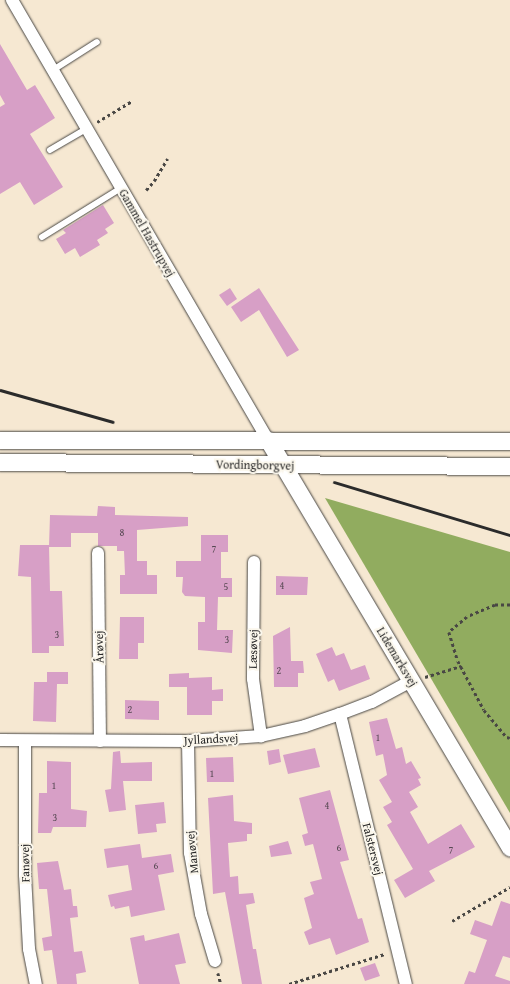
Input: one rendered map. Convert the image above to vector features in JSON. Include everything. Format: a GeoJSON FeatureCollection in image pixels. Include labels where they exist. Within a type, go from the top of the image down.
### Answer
{"type":"FeatureCollection","features":[{"type":"Feature","properties":{"kind":"main road","name":"Vordingborgvej"},"geometry":{"type":"LineString","coordinates":[[0,440],[510,441]]}},
{"type":"Feature","properties":{"kind":"main road","name":"Gammel Hastrupvej"},"geometry":{"type":"LineString","coordinates":[[268,440],[284,465]]}},
{"type":"Feature","properties":{"kind":"main road","name":"Vordingborgvej"},"geometry":{"type":"LineString","coordinates":[[0,462],[510,466]]}},
{"type":"Feature","properties":{"kind":"main road","name":"Lidemarksvej"},"geometry":{"type":"LineString","coordinates":[[284,465],[510,848]]}},
{"type":"Feature","properties":{"kind":"street","name":"Gammel Hastrupvej"},"geometry":{"type":"LineString","coordinates":[[12,0],[268,440]]}},
{"type":"Feature","properties":{"kind":"street","name":"Årøvej"},"geometry":{"type":"LineString","coordinates":[[98,553],[100,741]]}},
{"type":"Feature","properties":{"kind":"street","name":"Læsøvej"},"geometry":{"type":"LineString","coordinates":[[254,562],[253,679],[261,736]]}},
{"type":"Feature","properties":{"kind":"street","name":"Jyllandsvej"},"geometry":{"type":"LineString","coordinates":[[0,740],[188,741],[261,736],[305,726],[340,714],[372,702],[411,681]]}},
{"type":"Feature","properties":{"kind":"street","name":"Falstersvej"},"geometry":{"type":"LineString","coordinates":[[340,714],[406,984]]}},
{"type":"Feature","properties":{"kind":"street","name":"Fanøvej"},"geometry":{"type":"LineString","coordinates":[[25,741],[25,875],[29,948],[36,984]]}},
{"type":"Feature","properties":{"kind":"street","name":"Manøvej"},"geometry":{"type":"LineString","coordinates":[[188,741],[190,853],[201,914],[215,961]]}},
{"type":"Feature","properties":{"kind":"lane"},"geometry":{"type":"LineString","coordinates":[[53,70],[97,42]]}},
{"type":"Feature","properties":{"kind":"lane"},"geometry":{"type":"LineString","coordinates":[[50,150],[86,129]]}},
{"type":"Feature","properties":{"kind":"lane"},"geometry":{"type":"LineString","coordinates":[[42,237],[121,188]]}},
{"type":"Feature","properties":{"kind":"path"},"geometry":{"type":"LineString","coordinates":[[86,129],[132,101]]}},
{"type":"Feature","properties":{"kind":"path"},"geometry":{"type":"LineString","coordinates":[[146,190],[167,159]]}},
{"type":"Feature","properties":{"kind":"path"},"geometry":{"type":"LineString","coordinates":[[510,605],[495,605],[467,617],[449,632],[461,666],[484,710],[506,737],[510,738]]}},
{"type":"Feature","properties":{"kind":"path"},"geometry":{"type":"LineString","coordinates":[[411,681],[461,666]]}},
{"type":"Feature","properties":{"kind":"path"},"geometry":{"type":"LineString","coordinates":[[452,921],[510,887]]}},
{"type":"Feature","properties":{"kind":"path"},"geometry":{"type":"LineString","coordinates":[[289,984],[397,951]]}},
{"type":"Feature","properties":{"kind":"green space"},"geometry":{"type":"Polygon","coordinates":[[[325,498],[510,552],[510,813],[325,498]]]}},
{"type":"Feature","properties":{"kind":"building"},"geometry":{"type":"Polygon","coordinates":[[[0,44],[27,90],[35,85],[55,118],[30,134],[63,187],[34,205],[20,182],[0,194],[0,107],[5,104],[0,95],[0,44]]]}},
{"type":"Feature","properties":{"kind":"building"},"geometry":{"type":"Polygon","coordinates":[[[103,205],[114,223],[105,229],[108,233],[97,240],[100,245],[80,257],[75,248],[65,254],[56,239],[66,233],[63,230],[103,205]]]}},
{"type":"Feature","properties":{"kind":"building"},"geometry":{"type":"Polygon","coordinates":[[[230,288],[237,299],[227,306],[219,295],[230,288]]]}},
{"type":"Feature","properties":{"kind":"building"},"geometry":{"type":"Polygon","coordinates":[[[259,288],[299,350],[287,357],[259,310],[241,322],[231,307],[259,288]]]}},
{"type":"Feature","properties":{"kind":"building"},"geometry":{"type":"Polygon","coordinates":[[[98,506],[115,507],[115,515],[188,517],[188,526],[137,530],[137,561],[147,561],[147,575],[157,575],[157,594],[120,594],[120,575],[125,575],[124,551],[117,551],[117,546],[98,546],[98,533],[71,533],[71,547],[49,547],[50,515],[97,516],[98,506]]]}},
{"type":"Feature","properties":{"kind":"building"},"geometry":{"type":"Polygon","coordinates":[[[201,535],[228,535],[228,552],[221,552],[221,578],[232,578],[232,597],[218,597],[217,630],[233,630],[232,653],[198,650],[198,622],[205,622],[205,597],[185,596],[182,592],[183,577],[176,577],[176,561],[201,561],[201,535]]]}},
{"type":"Feature","properties":{"kind":"building"},"geometry":{"type":"Polygon","coordinates":[[[20,545],[49,545],[50,591],[62,591],[64,646],[49,646],[49,653],[32,653],[31,577],[18,576],[20,545]]]}},
{"type":"Feature","properties":{"kind":"building"},"geometry":{"type":"Polygon","coordinates":[[[276,576],[308,577],[307,595],[276,595],[276,576]]]}},
{"type":"Feature","properties":{"kind":"building"},"geometry":{"type":"Polygon","coordinates":[[[120,617],[144,617],[144,643],[138,643],[138,659],[119,659],[120,617]]]}},
{"type":"Feature","properties":{"kind":"building"},"geometry":{"type":"Polygon","coordinates":[[[290,627],[291,661],[303,661],[304,673],[298,673],[298,687],[274,687],[273,636],[290,627]]]}},
{"type":"Feature","properties":{"kind":"building"},"geometry":{"type":"Polygon","coordinates":[[[332,647],[336,656],[344,653],[351,670],[365,665],[370,679],[339,691],[334,679],[328,682],[316,654],[332,647]]]}},
{"type":"Feature","properties":{"kind":"building"},"geometry":{"type":"Polygon","coordinates":[[[47,672],[68,672],[68,684],[57,684],[56,722],[33,721],[34,682],[47,682],[47,672]]]}},
{"type":"Feature","properties":{"kind":"building"},"geometry":{"type":"Polygon","coordinates":[[[189,673],[189,678],[212,677],[212,690],[223,689],[223,701],[212,701],[212,715],[187,715],[187,687],[169,687],[169,674],[189,673]]]}},
{"type":"Feature","properties":{"kind":"building"},"geometry":{"type":"Polygon","coordinates":[[[125,700],[159,701],[159,720],[125,719],[125,700]]]}},
{"type":"Feature","properties":{"kind":"building"},"geometry":{"type":"Polygon","coordinates":[[[387,718],[396,749],[402,747],[406,764],[411,761],[421,778],[418,779],[421,785],[409,792],[418,807],[410,812],[428,844],[461,824],[475,847],[429,871],[435,881],[405,898],[394,880],[413,869],[387,825],[392,822],[383,807],[392,802],[379,780],[387,775],[383,754],[376,756],[369,722],[387,718]]]}},
{"type":"Feature","properties":{"kind":"building"},"geometry":{"type":"Polygon","coordinates":[[[315,748],[320,767],[288,774],[283,755],[315,748]]]}},
{"type":"Feature","properties":{"kind":"building"},"geometry":{"type":"Polygon","coordinates":[[[279,749],[281,762],[269,765],[267,751],[279,749]]]}},
{"type":"Feature","properties":{"kind":"building"},"geometry":{"type":"Polygon","coordinates":[[[120,751],[121,763],[152,762],[152,781],[123,781],[126,810],[109,812],[105,790],[111,789],[113,752],[120,751]]]}},
{"type":"Feature","properties":{"kind":"building"},"geometry":{"type":"Polygon","coordinates":[[[233,757],[234,782],[207,782],[206,758],[233,757]]]}},
{"type":"Feature","properties":{"kind":"building"},"geometry":{"type":"Polygon","coordinates":[[[47,761],[71,762],[71,809],[87,811],[86,827],[53,827],[51,833],[38,833],[39,793],[47,793],[47,761]]]}},
{"type":"Feature","properties":{"kind":"building"},"geometry":{"type":"Polygon","coordinates":[[[330,790],[349,860],[340,862],[358,919],[362,918],[369,942],[336,955],[330,938],[309,945],[304,932],[312,928],[304,898],[314,894],[310,882],[322,879],[313,844],[305,846],[302,835],[308,833],[299,798],[330,790]]]}},
{"type":"Feature","properties":{"kind":"building"},"geometry":{"type":"Polygon","coordinates":[[[233,795],[234,821],[252,823],[252,834],[247,834],[247,841],[228,843],[230,877],[238,876],[239,894],[253,893],[255,903],[246,905],[253,949],[256,949],[262,984],[242,984],[225,892],[213,894],[208,798],[233,795]]]}},
{"type":"Feature","properties":{"kind":"building"},"geometry":{"type":"Polygon","coordinates":[[[164,802],[166,823],[156,824],[157,832],[138,834],[135,805],[164,802]]]}},
{"type":"Feature","properties":{"kind":"building"},"geometry":{"type":"Polygon","coordinates":[[[288,841],[292,854],[271,857],[269,846],[288,841]]]}},
{"type":"Feature","properties":{"kind":"building"},"geometry":{"type":"Polygon","coordinates":[[[140,844],[142,858],[171,854],[174,872],[158,875],[165,910],[131,917],[129,906],[115,909],[114,906],[111,907],[108,895],[132,890],[128,865],[107,868],[104,849],[140,844]]]}},
{"type":"Feature","properties":{"kind":"building"},"geometry":{"type":"Polygon","coordinates":[[[58,861],[64,890],[71,889],[73,906],[77,906],[78,917],[70,918],[74,952],[82,951],[86,972],[76,974],[77,984],[57,984],[52,950],[44,951],[42,938],[52,936],[47,889],[39,889],[37,863],[58,861]]]}},
{"type":"Feature","properties":{"kind":"building"},"geometry":{"type":"Polygon","coordinates":[[[501,901],[510,904],[510,958],[503,956],[495,976],[510,981],[510,984],[464,984],[469,971],[475,973],[487,940],[470,934],[475,920],[492,926],[501,901]]]}},
{"type":"Feature","properties":{"kind":"building"},"geometry":{"type":"Polygon","coordinates":[[[179,933],[186,963],[175,965],[180,984],[139,984],[130,938],[144,935],[145,941],[179,933]]]}},
{"type":"Feature","properties":{"kind":"building"},"geometry":{"type":"Polygon","coordinates":[[[375,963],[380,976],[365,981],[360,968],[375,963]]]}},
{"type":"Feature","properties":{"kind":"railway"},"geometry":{"type":"LineString","coordinates":[[0,390],[113,422]]}},
{"type":"Feature","properties":{"kind":"railway"},"geometry":{"type":"LineString","coordinates":[[334,482],[510,535]]}}]}
